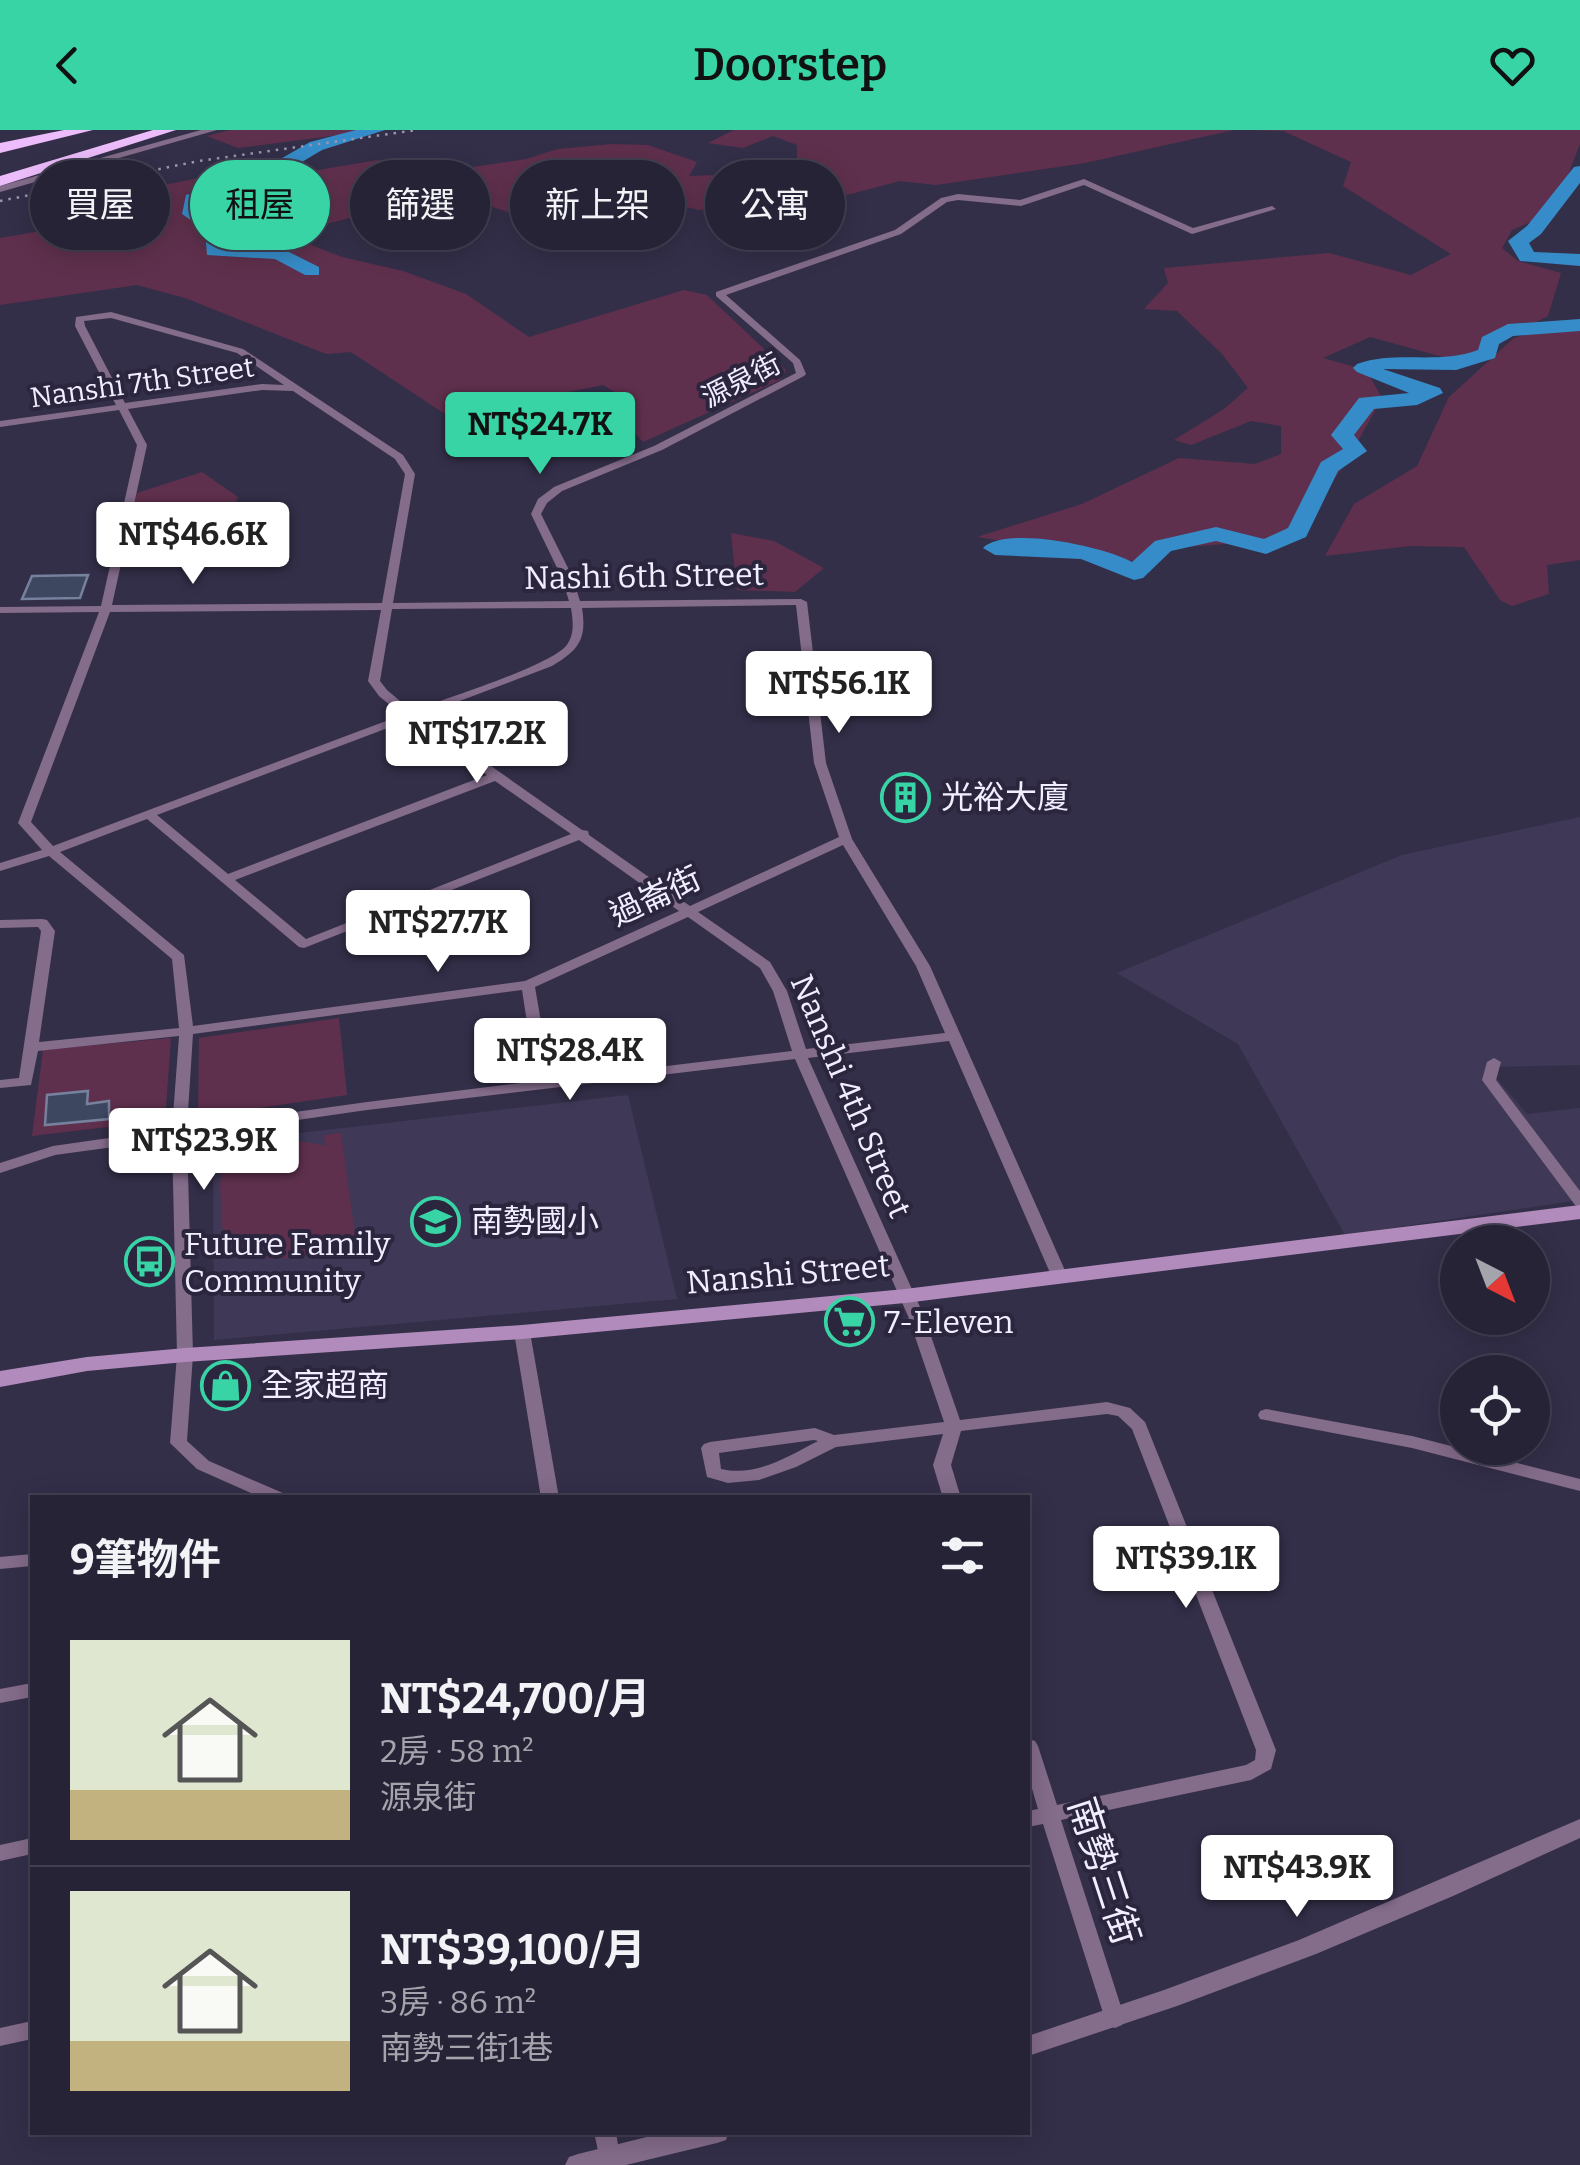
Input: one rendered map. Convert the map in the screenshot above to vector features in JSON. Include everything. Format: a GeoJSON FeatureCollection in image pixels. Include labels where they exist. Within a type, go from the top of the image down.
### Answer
{"type":"FeatureCollection","features":[{"type":"Feature","properties":{"kind":"highway"},"geometry":{"type":"LineString","coordinates":[[0,138],[36,130]]}},
{"type":"Feature","properties":{"kind":"highway"},"geometry":{"type":"LineString","coordinates":[[0,148],[86,130]]}},
{"type":"Feature","properties":{"kind":"highway"},"geometry":{"type":"LineString","coordinates":[[0,166],[160,130]]}},
{"type":"Feature","properties":{"kind":"highway"},"geometry":{"type":"LineString","coordinates":[[0,181],[169,130]]}},
{"type":"Feature","properties":{"kind":"main road","name":"Nanshi Street"},"geometry":{"type":"LineString","coordinates":[[0,1379],[86,1364],[522,1332],[905,1296],[1580,1212]]}},
{"type":"Feature","properties":{"kind":"street"},"geometry":{"type":"LineString","coordinates":[[0,189],[212,130]]}},
{"type":"Feature","properties":{"kind":"street","name":"源泉街"},"geometry":{"type":"LineString","coordinates":[[577,603],[536,514],[542,502],[558,489],[658,448],[801,374],[797,362],[718,294],[898,232],[944,200],[958,196],[1020,204],[1084,182],[1192,231],[1272,210]]}},
{"type":"Feature","properties":{"kind":"street","name":"Nanshi 4th Street"},"geometry":{"type":"LineString","coordinates":[[124,408],[79,319],[111,315],[240,350],[291,388],[399,457],[410,474],[374,681],[382,693],[411,716],[765,965],[780,991],[801,1056],[905,1296]]}},
{"type":"Feature","properties":{"kind":"street","name":"Nanshi 7th Street"},"geometry":{"type":"LineString","coordinates":[[0,424],[262,387],[291,388]]}},
{"type":"Feature","properties":{"kind":"street"},"geometry":{"type":"LineString","coordinates":[[124,408],[142,445],[106,608],[24,823],[51,851],[179,958],[186,1031],[179,1132],[186,1355],[178,1444],[203,1465],[273,1495]]}},
{"type":"Feature","properties":{"kind":"street","name":"Nashi 6th Street"},"geometry":{"type":"LineString","coordinates":[[0,610],[801,602],[820,763],[846,839],[923,966],[1059,1274]]}},
{"type":"Feature","properties":{"kind":"street"},"geometry":{"type":"LineString","coordinates":[[0,867],[548,664],[569,651],[579,634],[577,603]]}},
{"type":"Feature","properties":{"kind":"street"},"geometry":{"type":"LineString","coordinates":[[226,879],[498,775]]}},
{"type":"Feature","properties":{"kind":"street"},"geometry":{"type":"LineString","coordinates":[[148,814],[304,944],[583,834]]}},
{"type":"Feature","properties":{"kind":"street","name":"過崙街"},"geometry":{"type":"LineString","coordinates":[[31,1047],[186,1031],[528,985],[846,839]]}},
{"type":"Feature","properties":{"kind":"street"},"geometry":{"type":"LineString","coordinates":[[0,924],[42,923],[48,931],[26,1082],[0,1084]]}},
{"type":"Feature","properties":{"kind":"street"},"geometry":{"type":"LineString","coordinates":[[528,985],[544,1084]]}},
{"type":"Feature","properties":{"kind":"street"},"geometry":{"type":"LineString","coordinates":[[0,1168],[53,1151],[179,1132],[954,1036]]}},
{"type":"Feature","properties":{"kind":"street"},"geometry":{"type":"LineString","coordinates":[[1494,1062],[1489,1080],[1580,1202]]}},
{"type":"Feature","properties":{"kind":"street"},"geometry":{"type":"LineString","coordinates":[[905,1296],[916,1316],[954,1427],[942,1465],[951,1495]]}},
{"type":"Feature","properties":{"kind":"street"},"geometry":{"type":"LineString","coordinates":[[522,1332],[549,1495]]}},
{"type":"Feature","properties":{"kind":"street"},"geometry":{"type":"LineString","coordinates":[[833,1441],[815,1434],[710,1448],[713,1473],[731,1480],[758,1475],[833,1441],[1107,1408],[1133,1418],[1266,1750],[1264,1764],[1251,1772],[1030,1819]]}},
{"type":"Feature","properties":{"kind":"street"},"geometry":{"type":"LineString","coordinates":[[1266,1415],[1412,1442],[1580,1485]]}},
{"type":"Feature","properties":{"kind":"street"},"geometry":{"type":"LineString","coordinates":[[0,1563],[30,1560]]}},
{"type":"Feature","properties":{"kind":"street"},"geometry":{"type":"LineString","coordinates":[[0,1696],[30,1690]]}},
{"type":"Feature","properties":{"kind":"street","name":"南勢三街"},"geometry":{"type":"LineString","coordinates":[[1030,1752],[1114,2018]]}},
{"type":"Feature","properties":{"kind":"street"},"geometry":{"type":"LineString","coordinates":[[1030,2045],[1114,2018],[1445,1889],[1580,1828]]}},
{"type":"Feature","properties":{"kind":"street"},"geometry":{"type":"LineString","coordinates":[[0,1853],[30,1846]]}},
{"type":"Feature","properties":{"kind":"street"},"geometry":{"type":"LineString","coordinates":[[0,2037],[30,2030]]}},
{"type":"Feature","properties":{"kind":"street"},"geometry":{"type":"LineString","coordinates":[[578,2165],[607,2145],[692,2135]]}},
{"type":"Feature","properties":{"kind":"shaded area"},"geometry":{"type":"Polygon","coordinates":[[[230,130],[378,130],[238,148],[207,136],[230,130]]]}},
{"type":"Feature","properties":{"kind":"shaded area"},"geometry":{"type":"Polygon","coordinates":[[[734,130],[1234,130],[1085,163],[936,185],[900,181],[845,196],[845,160],[797,160],[797,145],[773,136],[743,148],[708,143],[734,130]]]}},
{"type":"Feature","properties":{"kind":"shaded area"},"geometry":{"type":"Polygon","coordinates":[[[1252,130],[1580,130],[1580,144],[1554,212],[1512,230],[1502,248],[1518,261],[1561,273],[1548,316],[1458,361],[1370,337],[1323,358],[1366,370],[1382,398],[1348,459],[1305,522],[1262,541],[1173,548],[1147,563],[977,537],[1082,504],[1179,458],[1255,464],[1281,454],[1281,426],[1251,421],[1191,445],[1174,440],[1224,409],[1248,388],[1222,354],[1177,311],[1144,309],[1168,283],[1164,268],[1329,253],[1411,275],[1451,254],[1343,186],[1351,162],[1283,131],[1252,130]]]}},
{"type":"Feature","properties":{"kind":"shaded area"},"geometry":{"type":"Polygon","coordinates":[[[648,145],[697,162],[689,176],[705,175],[705,210],[685,206],[685,160],[519,160],[558,149],[648,145]]]}},
{"type":"Feature","properties":{"kind":"shaded area"},"geometry":{"type":"Polygon","coordinates":[[[510,161],[510,213],[490,206],[490,164],[510,161]]]}},
{"type":"Feature","properties":{"kind":"shaded area"},"geometry":{"type":"Polygon","coordinates":[[[350,165],[350,218],[330,223],[330,168],[350,165]]]}},
{"type":"Feature","properties":{"kind":"shaded area"},"geometry":{"type":"Polygon","coordinates":[[[190,180],[190,250],[324,250],[403,271],[466,294],[529,337],[684,290],[707,295],[786,370],[780,380],[643,442],[610,406],[619,395],[603,385],[448,416],[351,352],[326,354],[185,298],[137,285],[0,305],[0,238],[30,233],[30,250],[170,250],[170,184],[190,180]]]}},
{"type":"Feature","properties":{"kind":"shaded area"},"geometry":{"type":"Polygon","coordinates":[[[1570,322],[1580,324],[1580,560],[1547,565],[1549,594],[1512,606],[1500,600],[1464,547],[1410,546],[1325,556],[1354,504],[1417,466],[1449,397],[1514,338],[1570,322]]]}},
{"type":"Feature","properties":{"kind":"shaded area"},"geometry":{"type":"Polygon","coordinates":[[[202,472],[238,497],[226,529],[125,532],[137,493],[202,472]]]}},
{"type":"Feature","properties":{"kind":"shaded area"},"geometry":{"type":"Polygon","coordinates":[[[731,533],[774,541],[824,568],[795,592],[737,590],[731,533]]]}},
{"type":"Feature","properties":{"kind":"shaded area"},"geometry":{"type":"Polygon","coordinates":[[[1580,817],[1580,1065],[1487,1067],[1527,1114],[1580,1108],[1580,1200],[1345,1235],[1238,1044],[1117,973],[1402,855],[1580,817]]]}},
{"type":"Feature","properties":{"kind":"shaded area"},"geometry":{"type":"Polygon","coordinates":[[[339,1018],[347,1095],[198,1117],[199,1038],[339,1018]]]}},
{"type":"Feature","properties":{"kind":"shaded area"},"geometry":{"type":"Polygon","coordinates":[[[171,1038],[165,1120],[32,1136],[43,1050],[171,1038]]]}},
{"type":"Feature","properties":{"kind":"shaded area","name":"南勢國小"},"geometry":{"type":"Polygon","coordinates":[[[628,1095],[677,1299],[214,1340],[213,1143],[628,1095]]]}},
{"type":"Feature","properties":{"kind":"shaded area"},"geometry":{"type":"Polygon","coordinates":[[[341,1133],[357,1249],[339,1252],[337,1240],[310,1253],[278,1259],[248,1254],[235,1246],[222,1227],[221,1181],[228,1162],[239,1153],[267,1143],[325,1146],[324,1135],[341,1133]]]}},
{"type":"Feature","properties":{"kind":"building"},"geometry":{"type":"Polygon","coordinates":[[[88,575],[80,598],[22,599],[32,576],[88,575]]]}},
{"type":"Feature","properties":{"kind":"building","name":"光裕大廈"},"geometry":{"type":"Polygon","coordinates":[[[888,785],[924,785],[926,806],[898,808],[888,785]]]}},
{"type":"Feature","properties":{"kind":"building"},"geometry":{"type":"Polygon","coordinates":[[[88,1091],[87,1104],[109,1101],[109,1119],[45,1125],[47,1095],[88,1091]]]}},
{"type":"Feature","properties":{"kind":"waterway"},"geometry":{"type":"LineString","coordinates":[[312,271],[279,253],[214,251],[214,227],[191,214],[193,199],[258,180],[316,146],[376,130]]}},
{"type":"Feature","properties":{"kind":"waterway"},"geometry":{"type":"LineString","coordinates":[[1580,171],[1534,230],[1518,241],[1527,257],[1580,260]]}},
{"type":"Feature","properties":{"kind":"waterway"},"geometry":{"type":"LineString","coordinates":[[995,548],[1083,552],[1134,573],[1163,546],[1216,534],[1266,547],[1298,532],[1329,467],[1356,451],[1342,435],[1367,403],[1417,399],[1432,393],[1390,381],[1364,368],[1387,362],[1460,363],[1488,354],[1489,341],[1508,330],[1580,325]]}},
{"type":"Feature","properties":{"kind":"railway"},"geometry":{"type":"LineString","coordinates":[[0,201],[199,161],[417,130]]}},
{"type":"Feature","properties":{"kind":"place","name":"光裕大廈"},"geometry":{"type":"Point","coordinates":[906,797]}},
{"type":"Feature","properties":{"kind":"place","name":"南勢國小"},"geometry":{"type":"Point","coordinates":[436,1221]}},
{"type":"Feature","properties":{"kind":"place","name":"Future Family Community"},"geometry":{"type":"Point","coordinates":[149,1262]}},
{"type":"Feature","properties":{"kind":"place","name":"7-Eleven"},"geometry":{"type":"Point","coordinates":[849,1322]}},
{"type":"Feature","properties":{"kind":"place","name":"全家超商"},"geometry":{"type":"Point","coordinates":[226,1385]}}]}
